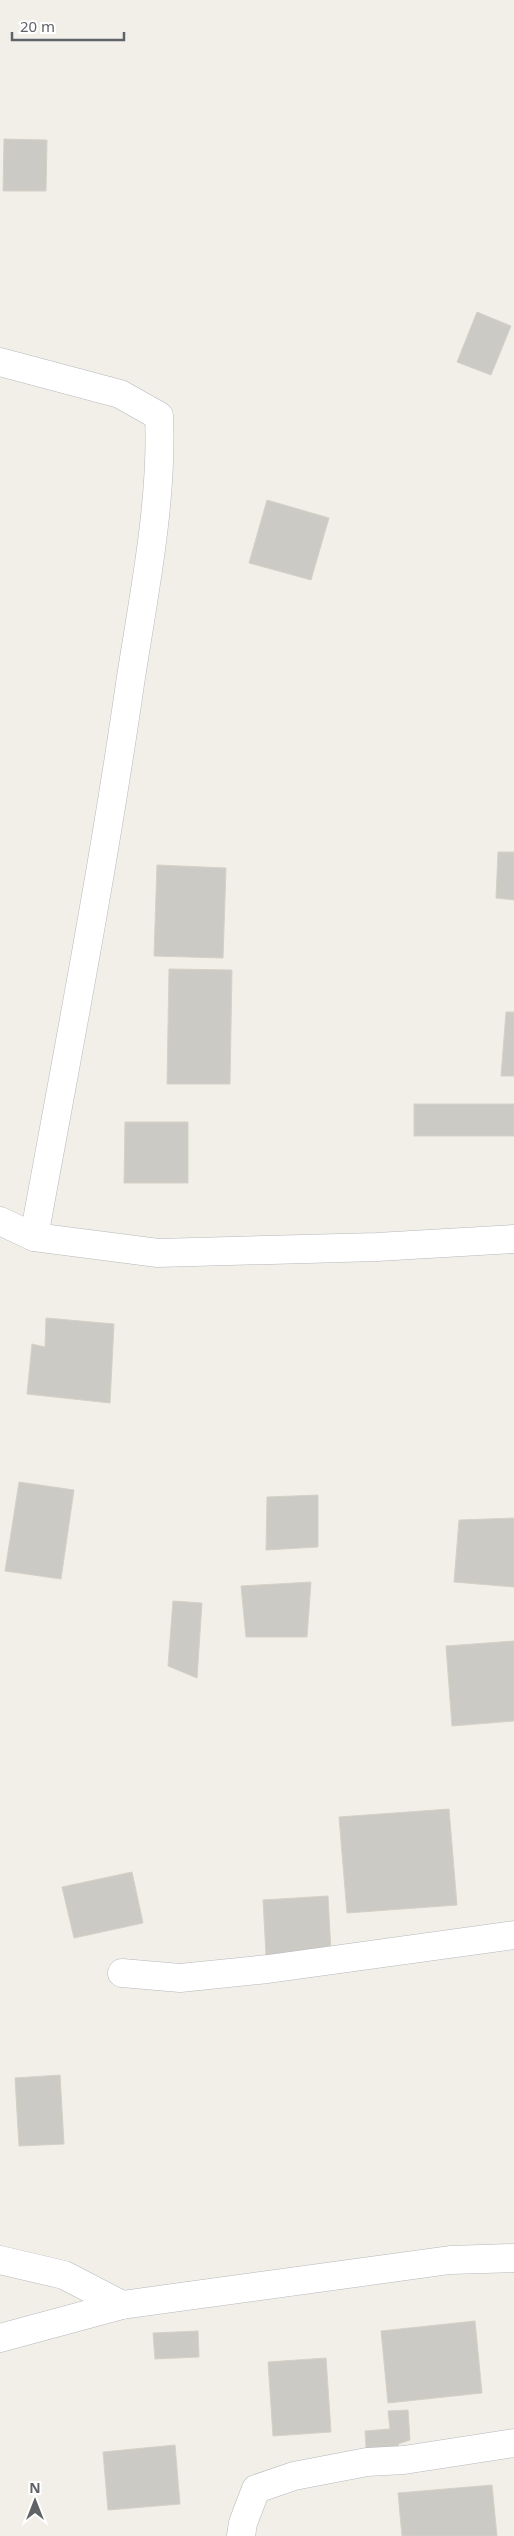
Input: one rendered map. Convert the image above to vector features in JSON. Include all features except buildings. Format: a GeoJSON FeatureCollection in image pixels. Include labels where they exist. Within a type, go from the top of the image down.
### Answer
{"type":"FeatureCollection","features":[{"type":"Feature","properties":{"kind":"street"},"geometry":{"type":"LineString","coordinates":[[0,362],[120,394],[159,416],[161,451],[148,566],[114,800],[34,1237]]}},
{"type":"Feature","properties":{"kind":"street"},"geometry":{"type":"LineString","coordinates":[[0,1221],[34,1237],[158,1253],[367,1248],[514,1239]]}},
{"type":"Feature","properties":{"kind":"street"},"geometry":{"type":"LineString","coordinates":[[122,1973],[180,1978],[268,1969],[514,1935]]}},
{"type":"Feature","properties":{"kind":"street"},"geometry":{"type":"LineString","coordinates":[[0,2338],[122,2305],[450,2260],[514,2258]]}},
{"type":"Feature","properties":{"kind":"street"},"geometry":{"type":"LineString","coordinates":[[0,2260],[64,2275],[122,2305]]}},
{"type":"Feature","properties":{"kind":"street"},"geometry":{"type":"LineString","coordinates":[[241,2536],[243,2523],[256,2490],[294,2476],[368,2462],[404,2460],[514,2443]]}}]}
